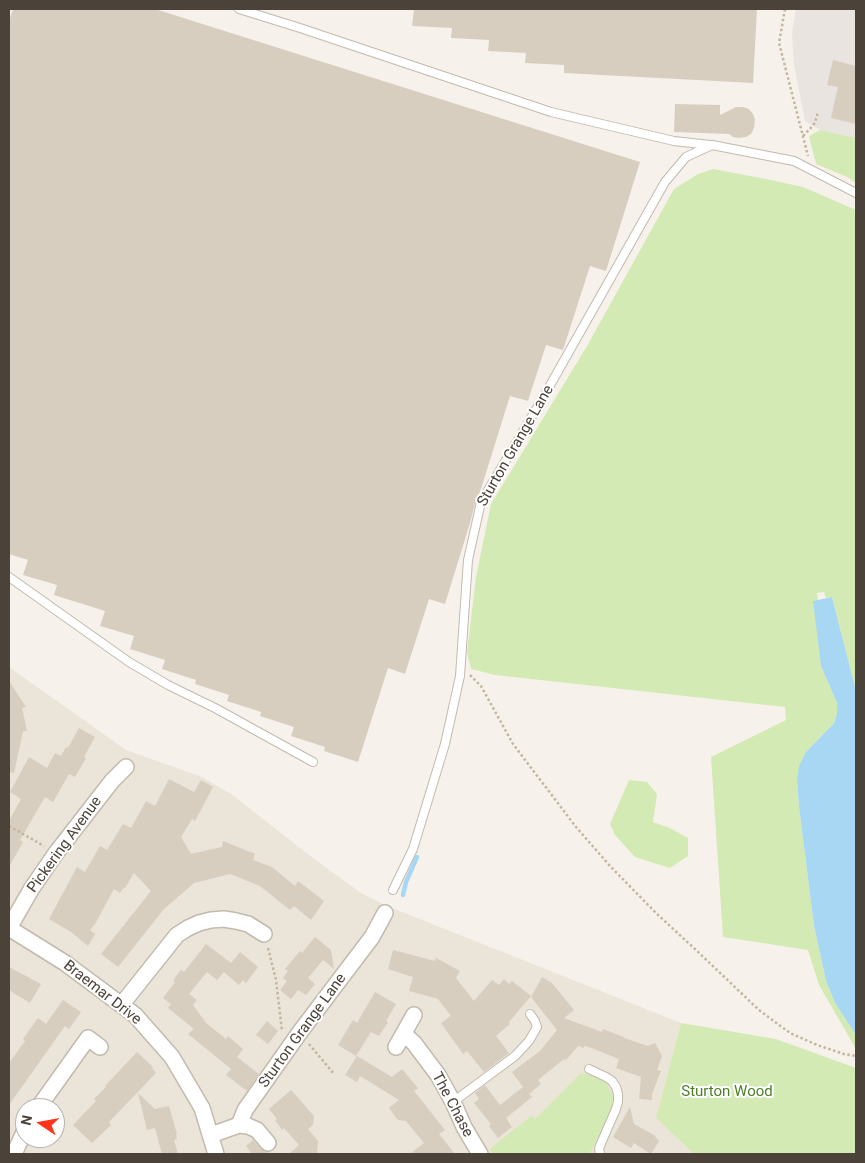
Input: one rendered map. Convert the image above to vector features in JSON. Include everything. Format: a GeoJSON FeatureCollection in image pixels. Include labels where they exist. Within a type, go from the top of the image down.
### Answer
{"type":"FeatureCollection","features":[{"type":"Feature","properties":{"kind":"street","name":"Pickering Avenue"},"geometry":{"type":"LineString","coordinates":[[9,928],[32,888],[56,853],[112,781],[126,767]]}},
{"type":"Feature","properties":{"kind":"street","name":"Sturton Grange Lane"},"geometry":{"type":"LineString","coordinates":[[239,1125],[245,1110],[300,1032],[372,937],[385,913]]}},
{"type":"Feature","properties":{"kind":"street"},"geometry":{"type":"LineString","coordinates":[[122,1004],[177,935],[188,928],[211,920],[224,919],[248,924],[264,934]]}},
{"type":"Feature","properties":{"kind":"street","name":"Braemar Drive"},"geometry":{"type":"LineString","coordinates":[[9,928],[65,963],[135,1015],[172,1057],[202,1108],[216,1154]]}},
{"type":"Feature","properties":{"kind":"street","name":"The Chase"},"geometry":{"type":"LineString","coordinates":[[414,1015],[400,1040],[414,1043],[438,1075],[480,1154]]}},
{"type":"Feature","properties":{"kind":"street"},"geometry":{"type":"LineString","coordinates":[[45,1098],[88,1038],[100,1047]]}},
{"type":"Feature","properties":{"kind":"street"},"geometry":{"type":"LineString","coordinates":[[210,1135],[239,1125],[248,1126],[257,1130],[268,1143]]}},
{"type":"Feature","properties":{"kind":"lane"},"geometry":{"type":"LineString","coordinates":[[239,9],[551,112],[674,141],[712,145],[794,161],[856,193]]}},
{"type":"Feature","properties":{"kind":"lane","name":"Sturton Grange Lane"},"geometry":{"type":"LineString","coordinates":[[393,890],[413,850],[445,744],[460,676],[468,560],[480,502],[544,396],[665,182],[686,157],[712,145]]}},
{"type":"Feature","properties":{"kind":"lane"},"geometry":{"type":"LineString","coordinates":[[9,577],[128,662],[313,762]]}},
{"type":"Feature","properties":{"kind":"lane"},"geometry":{"type":"LineString","coordinates":[[453,1102],[515,1056],[529,1041],[537,1027],[530,1014]]}},
{"type":"Feature","properties":{"kind":"lane"},"geometry":{"type":"LineString","coordinates":[[589,1069],[612,1081],[618,1094],[616,1109],[599,1148],[600,1154]]}},
{"type":"Feature","properties":{"kind":"path"},"geometry":{"type":"LineString","coordinates":[[785,9],[779,43],[811,170]]}},
{"type":"Feature","properties":{"kind":"path"},"geometry":{"type":"LineString","coordinates":[[802,136],[815,123],[818,112]]}},
{"type":"Feature","properties":{"kind":"path"},"geometry":{"type":"LineString","coordinates":[[461,665],[481,686],[513,744],[576,827],[610,866],[657,914],[759,1010],[790,1033],[817,1045],[856,1056]]}},
{"type":"Feature","properties":{"kind":"path"},"geometry":{"type":"LineString","coordinates":[[9,826],[56,853]]}},
{"type":"Feature","properties":{"kind":"path"},"geometry":{"type":"LineString","coordinates":[[264,934],[276,980],[284,1054]]}},
{"type":"Feature","properties":{"kind":"path"},"geometry":{"type":"LineString","coordinates":[[300,1032],[334,1074]]}},
{"type":"Feature","properties":{"kind":"shaded area"},"geometry":{"type":"Polygon","coordinates":[[[796,9],[856,9],[856,138],[820,130],[805,121],[794,65],[792,33],[796,9]]]}},
{"type":"Feature","properties":{"kind":"shaded area"},"geometry":{"type":"Polygon","coordinates":[[[9,667],[126,750],[202,777],[231,794],[361,893],[387,906],[681,1023],[656,1118],[694,1154],[9,1154],[9,667]]]}},
{"type":"Feature","properties":{"kind":"green space"},"geometry":{"type":"Polygon","coordinates":[[[820,130],[856,138],[856,183],[847,177],[816,164],[809,136],[820,130]]]}},
{"type":"Feature","properties":{"kind":"green space"},"geometry":{"type":"Polygon","coordinates":[[[713,169],[803,187],[856,210],[856,691],[832,597],[826,598],[824,592],[817,593],[818,600],[814,601],[821,666],[837,703],[837,714],[834,723],[806,752],[797,780],[814,926],[826,981],[835,1003],[856,1035],[856,1049],[819,985],[808,950],[723,937],[711,757],[786,720],[785,707],[495,675],[471,669],[467,653],[476,577],[491,504],[587,346],[674,189],[698,174],[713,169]]]}},
{"type":"Feature","properties":{"kind":"green space"},"geometry":{"type":"Polygon","coordinates":[[[629,780],[647,782],[657,794],[653,822],[670,828],[688,838],[688,856],[670,868],[635,857],[615,835],[610,824],[629,780]]]}},
{"type":"Feature","properties":{"kind":"green space","name":"Sturton Wood"},"geometry":{"type":"Polygon","coordinates":[[[681,1023],[776,1039],[856,1068],[856,1154],[694,1154],[656,1118],[681,1023]]]}},
{"type":"Feature","properties":{"kind":"green space"},"geometry":{"type":"Polygon","coordinates":[[[581,1073],[603,1080],[612,1093],[614,1101],[613,1109],[590,1153],[494,1154],[490,1149],[531,1116],[535,1119],[581,1073]]]}},
{"type":"Feature","properties":{"kind":"water"},"geometry":{"type":"Polygon","coordinates":[[[832,597],[856,691],[856,1035],[835,1003],[826,981],[814,926],[797,780],[799,766],[806,752],[834,723],[837,714],[837,703],[821,666],[813,601],[832,597]]]}},
{"type":"Feature","properties":{"kind":"building"},"geometry":{"type":"Polygon","coordinates":[[[13,9],[155,9],[640,162],[606,271],[590,266],[563,350],[546,345],[528,401],[510,396],[445,604],[429,599],[405,674],[388,668],[358,762],[324,751],[325,747],[291,736],[294,727],[260,716],[261,712],[227,701],[229,695],[195,684],[196,680],[162,669],[165,660],[130,649],[134,636],[100,626],[105,611],[54,595],[57,585],[23,575],[28,560],[9,554],[9,21],[13,9]]]}},
{"type":"Feature","properties":{"kind":"building"},"geometry":{"type":"Polygon","coordinates":[[[414,9],[757,9],[753,83],[564,73],[564,65],[525,63],[526,53],[488,51],[489,40],[451,38],[452,28],[412,26],[414,9]]]}},
{"type":"Feature","properties":{"kind":"building"},"geometry":{"type":"Polygon","coordinates":[[[833,60],[856,66],[856,124],[831,118],[838,87],[827,85],[833,60]]]}},
{"type":"Feature","properties":{"kind":"building"},"geometry":{"type":"Polygon","coordinates":[[[675,104],[720,105],[720,115],[736,107],[743,107],[749,109],[753,114],[755,119],[754,128],[751,134],[739,138],[729,134],[674,132],[675,104]]]}},
{"type":"Feature","properties":{"kind":"building"},"geometry":{"type":"Polygon","coordinates":[[[9,681],[26,707],[22,708],[27,731],[23,731],[14,773],[9,772],[9,681]]]}},
{"type":"Feature","properties":{"kind":"building"},"geometry":{"type":"Polygon","coordinates":[[[79,728],[95,737],[84,757],[86,758],[75,777],[69,774],[53,802],[45,797],[20,840],[23,842],[9,867],[9,821],[21,799],[10,792],[29,757],[47,768],[55,753],[61,756],[66,747],[68,748],[79,728]]]}},
{"type":"Feature","properties":{"kind":"building"},"geometry":{"type":"Polygon","coordinates":[[[169,779],[194,792],[201,780],[213,787],[195,821],[192,819],[181,837],[191,854],[222,847],[223,841],[255,854],[253,860],[272,867],[295,886],[298,881],[324,901],[311,920],[294,906],[290,910],[260,886],[230,874],[194,883],[164,909],[118,967],[101,954],[151,891],[134,873],[120,893],[114,889],[90,930],[95,934],[88,946],[71,932],[49,919],[77,867],[85,872],[100,846],[107,850],[123,824],[131,828],[146,801],[155,806],[169,779]]]}},
{"type":"Feature","properties":{"kind":"building"},"geometry":{"type":"Polygon","coordinates":[[[315,937],[331,950],[334,969],[323,960],[308,978],[315,984],[306,995],[298,990],[291,999],[280,990],[287,981],[283,978],[288,971],[285,969],[315,937]]]}},
{"type":"Feature","properties":{"kind":"building"},"geometry":{"type":"Polygon","coordinates":[[[206,944],[231,963],[240,952],[258,967],[246,983],[243,980],[239,985],[224,972],[217,980],[207,972],[189,994],[197,1000],[193,1005],[206,1023],[226,1039],[228,1036],[243,1049],[237,1057],[259,1074],[247,1091],[226,1075],[231,1069],[188,1034],[194,1029],[168,1008],[171,1004],[163,998],[175,982],[173,981],[177,975],[181,970],[184,972],[206,944]]]}},
{"type":"Feature","properties":{"kind":"building"},"geometry":{"type":"Polygon","coordinates":[[[393,950],[435,961],[436,958],[460,971],[456,978],[474,1001],[492,980],[499,985],[504,979],[509,984],[512,981],[531,996],[509,1022],[510,1024],[496,1036],[509,1053],[484,1072],[467,1051],[463,1054],[441,1023],[451,1016],[438,999],[409,991],[413,977],[388,969],[393,950]]]}},
{"type":"Feature","properties":{"kind":"building"},"geometry":{"type":"Polygon","coordinates":[[[9,967],[41,984],[30,1003],[9,990],[9,967]]]}},
{"type":"Feature","properties":{"kind":"building"},"geometry":{"type":"Polygon","coordinates":[[[542,977],[552,983],[574,1010],[564,1018],[602,1032],[603,1029],[648,1046],[655,1043],[662,1056],[657,1070],[661,1071],[652,1094],[652,1100],[639,1099],[641,1077],[616,1068],[619,1059],[589,1047],[578,1046],[566,1060],[564,1059],[538,1080],[541,1084],[529,1094],[532,1097],[506,1118],[512,1127],[498,1138],[489,1126],[491,1124],[474,1103],[479,1099],[475,1093],[485,1085],[500,1105],[523,1087],[512,1072],[540,1051],[557,1030],[531,997],[542,977]]]}},
{"type":"Feature","properties":{"kind":"building"},"geometry":{"type":"Polygon","coordinates":[[[375,992],[396,1004],[379,1036],[371,1032],[356,1056],[338,1045],[353,1020],[357,1023],[375,992]]]}},
{"type":"Feature","properties":{"kind":"building"},"geometry":{"type":"Polygon","coordinates":[[[63,1000],[81,1012],[69,1029],[65,1026],[9,1105],[9,1063],[25,1041],[23,1039],[38,1018],[46,1024],[63,1000]]]}},
{"type":"Feature","properties":{"kind":"building"},"geometry":{"type":"Polygon","coordinates":[[[267,1021],[278,1031],[268,1044],[256,1035],[267,1021]]]}},
{"type":"Feature","properties":{"kind":"building"},"geometry":{"type":"Polygon","coordinates":[[[137,1052],[153,1067],[156,1073],[109,1122],[111,1125],[92,1143],[73,1125],[96,1101],[94,1099],[105,1086],[137,1052]]]}},
{"type":"Feature","properties":{"kind":"building"},"geometry":{"type":"Polygon","coordinates":[[[357,1056],[392,1077],[402,1069],[418,1088],[414,1091],[445,1130],[439,1134],[455,1154],[410,1154],[424,1143],[406,1121],[398,1120],[389,1108],[399,1100],[360,1076],[357,1082],[345,1075],[357,1056]]]}},
{"type":"Feature","properties":{"kind":"building"},"geometry":{"type":"Polygon","coordinates":[[[291,1090],[314,1116],[313,1125],[308,1129],[318,1141],[317,1154],[289,1154],[299,1145],[284,1128],[282,1130],[275,1120],[277,1119],[269,1109],[291,1090]]]}},
{"type":"Feature","properties":{"kind":"building"},"geometry":{"type":"Polygon","coordinates":[[[138,1093],[155,1109],[169,1106],[177,1134],[177,1139],[174,1140],[178,1154],[162,1154],[155,1128],[147,1130],[138,1093]]]}},
{"type":"Feature","properties":{"kind":"building"},"geometry":{"type":"Polygon","coordinates":[[[630,1107],[634,1124],[654,1135],[659,1141],[651,1154],[634,1143],[631,1148],[613,1137],[630,1107]]]}},
{"type":"Feature","properties":{"kind":"building"},"geometry":{"type":"Polygon","coordinates":[[[253,1140],[261,1149],[270,1154],[252,1154],[246,1146],[253,1140]]]}},
{"type":"Feature","properties":{"kind":"waterway"},"geometry":{"type":"LineString","coordinates":[[403,895],[406,882],[417,857]]}}]}
